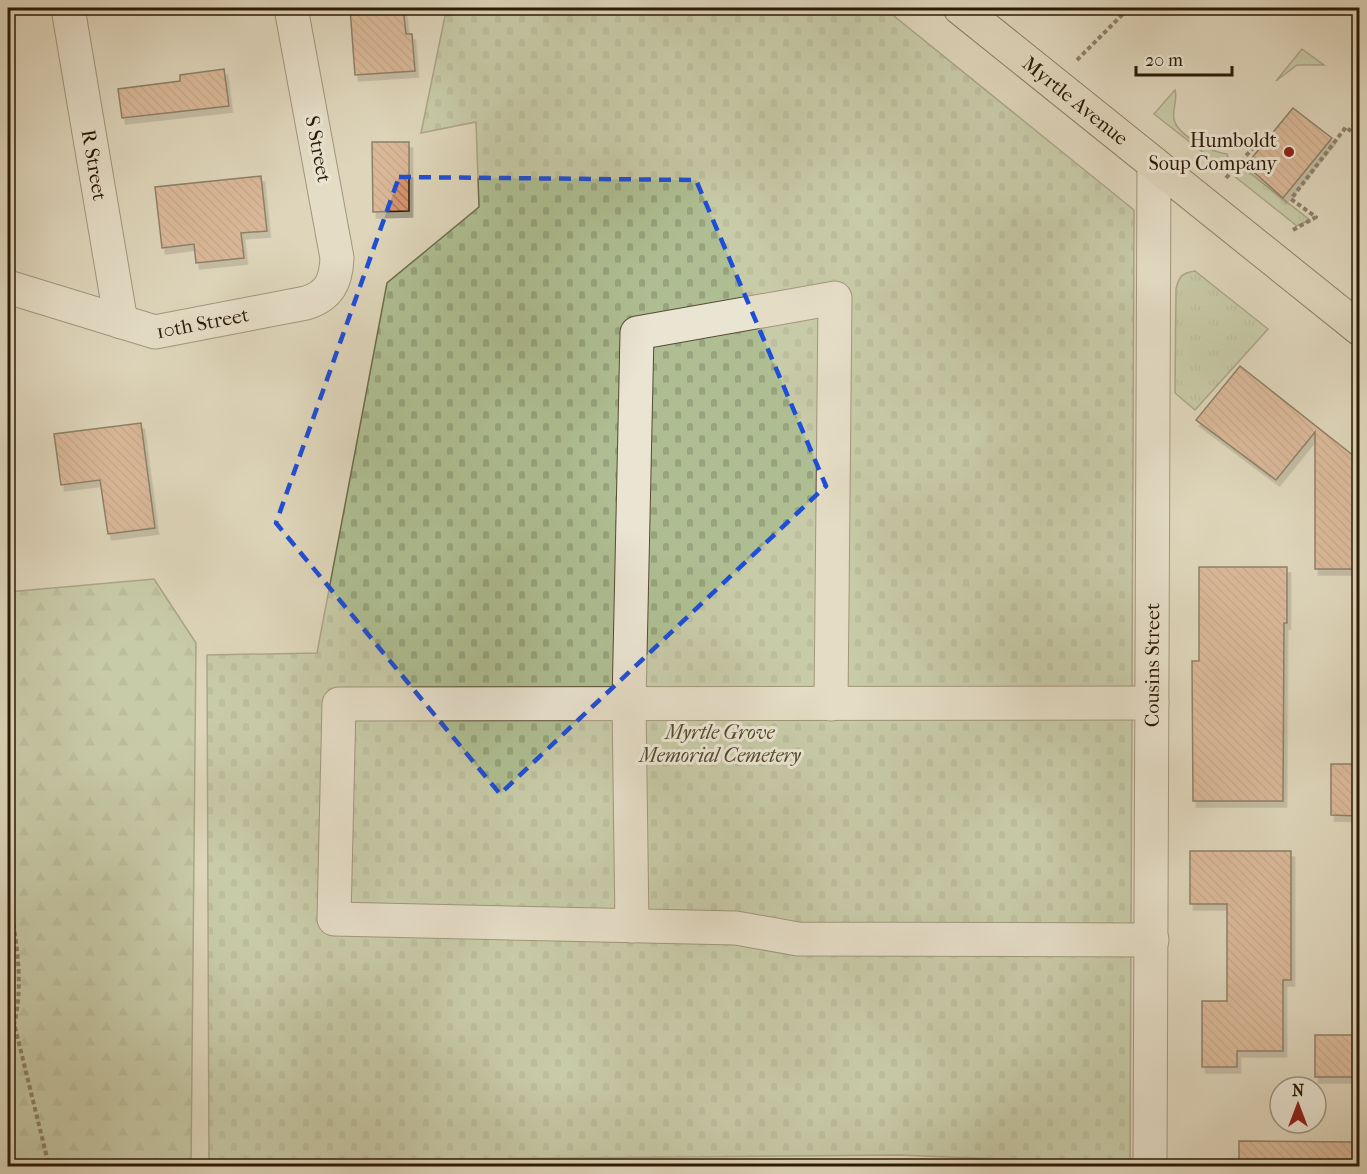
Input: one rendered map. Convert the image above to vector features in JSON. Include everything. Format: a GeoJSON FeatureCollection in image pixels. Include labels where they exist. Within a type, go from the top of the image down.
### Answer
{"type":"FeatureCollection","features":[{"type":"Feature","properties":{"kind":"main road","name":"Myrtle Avenue"},"geometry":{"type":"LineString","coordinates":[[960,8],[1359,329]]}},
{"type":"Feature","properties":{"kind":"street","name":"R Street"},"geometry":{"type":"LineString","coordinates":[[68,8],[121,322]]}},
{"type":"Feature","properties":{"kind":"street","name":"S Street"},"geometry":{"type":"LineString","coordinates":[[291,8],[337,258],[337,270],[329,290]]}},
{"type":"Feature","properties":{"kind":"street","name":"Cousins Street"},"geometry":{"type":"LineString","coordinates":[[1150,1167],[1154,164]]}},
{"type":"Feature","properties":{"kind":"street","name":"10th Street"},"geometry":{"type":"LineString","coordinates":[[8,287],[155,332],[306,303],[319,299],[329,290]]}},
{"type":"Feature","properties":{"kind":"street"},"geometry":{"type":"LineString","coordinates":[[632,926],[629,704],[637,333],[835,298],[831,705]]}},
{"type":"Feature","properties":{"kind":"street"},"geometry":{"type":"LineString","coordinates":[[1152,704],[339,705],[334,920],[736,928],[798,939],[1152,940]]}},
{"type":"Feature","properties":{"kind":"path"},"geometry":{"type":"LineString","coordinates":[[1077,61],[1129,8]]}},
{"type":"Feature","properties":{"kind":"path"},"geometry":{"type":"LineString","coordinates":[[1293,230],[1316,217],[1291,199],[1346,127],[1359,139]]}},
{"type":"Feature","properties":{"kind":"path"},"geometry":{"type":"LineString","coordinates":[[1226,178],[1253,148]]}},
{"type":"Feature","properties":{"kind":"path"},"geometry":{"type":"LineString","coordinates":[[8,895],[19,981],[15,1026],[8,1043]]}},
{"type":"Feature","properties":{"kind":"path"},"geometry":{"type":"LineString","coordinates":[[15,1026],[49,1167]]}},
{"type":"Feature","properties":{"kind":"highlighted area"},"geometry":{"type":"Polygon","coordinates":[[[399,177],[696,180],[826,486],[500,794],[276,523],[399,177]]]}},
{"type":"Feature","properties":{"kind":"green space","name":"Myrtle Grove Memorial Cemetery"},"geometry":{"type":"Polygon","coordinates":[[[492,8],[884,8],[1134,210],[1130,1164],[899,1155],[328,1160],[293,1166],[209,1166],[207,655],[317,653],[387,283],[479,207],[476,122],[421,133],[445,16],[492,8]]]}},
{"type":"Feature","properties":{"kind":"green space"},"geometry":{"type":"Polygon","coordinates":[[[1302,49],[1324,65],[1297,65],[1276,81],[1302,49]]]}},
{"type":"Feature","properties":{"kind":"green space"},"geometry":{"type":"Polygon","coordinates":[[[1175,90],[1174,119],[1177,125],[1181,131],[1196,142],[1227,154],[1231,168],[1228,172],[1154,114],[1175,90]]]}},
{"type":"Feature","properties":{"kind":"green space"},"geometry":{"type":"Polygon","coordinates":[[[1242,167],[1310,220],[1297,226],[1234,176],[1242,167]]]}},
{"type":"Feature","properties":{"kind":"green space"},"geometry":{"type":"Polygon","coordinates":[[[1195,271],[1268,329],[1195,410],[1175,393],[1176,289],[1182,276],[1195,271]]]}},
{"type":"Feature","properties":{"kind":"green space"},"geometry":{"type":"Polygon","coordinates":[[[154,579],[196,643],[191,1166],[8,1166],[8,884],[13,862],[8,824],[8,592],[154,579]]]}},
{"type":"Feature","properties":{"kind":"building"},"geometry":{"type":"Polygon","coordinates":[[[350,8],[403,8],[406,34],[412,34],[415,71],[355,75],[350,8]]]}},
{"type":"Feature","properties":{"kind":"building"},"geometry":{"type":"Polygon","coordinates":[[[224,69],[229,106],[122,118],[118,89],[180,81],[180,75],[224,69]]]}},
{"type":"Feature","properties":{"kind":"building","name":"Humboldt Soup Company"},"geometry":{"type":"Polygon","coordinates":[[[1293,108],[1332,138],[1283,198],[1246,165],[1293,108]]]}},
{"type":"Feature","properties":{"kind":"building"},"geometry":{"type":"Polygon","coordinates":[[[372,142],[409,142],[409,211],[373,212],[372,142]]]}},
{"type":"Feature","properties":{"kind":"building"},"geometry":{"type":"Polygon","coordinates":[[[261,176],[267,231],[241,233],[244,258],[196,263],[194,244],[162,248],[155,187],[261,176]]]}},
{"type":"Feature","properties":{"kind":"building"},"geometry":{"type":"Polygon","coordinates":[[[1240,366],[1359,460],[1359,569],[1315,569],[1315,432],[1276,480],[1196,420],[1240,366]]]}},
{"type":"Feature","properties":{"kind":"building"},"geometry":{"type":"Polygon","coordinates":[[[141,423],[155,528],[108,534],[100,480],[61,485],[54,434],[141,423]]]}},
{"type":"Feature","properties":{"kind":"building"},"geometry":{"type":"Polygon","coordinates":[[[1199,567],[1287,567],[1287,623],[1284,623],[1283,801],[1193,801],[1192,661],[1199,661],[1199,567]]]}},
{"type":"Feature","properties":{"kind":"building"},"geometry":{"type":"Polygon","coordinates":[[[1331,764],[1359,764],[1359,816],[1331,815],[1331,764]]]}},
{"type":"Feature","properties":{"kind":"building"},"geometry":{"type":"Polygon","coordinates":[[[1190,851],[1291,851],[1291,980],[1283,980],[1283,1051],[1237,1051],[1237,1067],[1202,1067],[1202,1001],[1227,1001],[1227,904],[1190,904],[1190,851]]]}},
{"type":"Feature","properties":{"kind":"building"},"geometry":{"type":"Polygon","coordinates":[[[1315,1035],[1353,1035],[1353,1077],[1315,1075],[1315,1035]]]}},
{"type":"Feature","properties":{"kind":"building"},"geometry":{"type":"Polygon","coordinates":[[[1239,1141],[1359,1142],[1359,1167],[1239,1167],[1239,1141]]]}},
{"type":"Feature","properties":{"kind":"place","name":"Humboldt Soup Company"},"geometry":{"type":"Point","coordinates":[1289,152]}}]}
